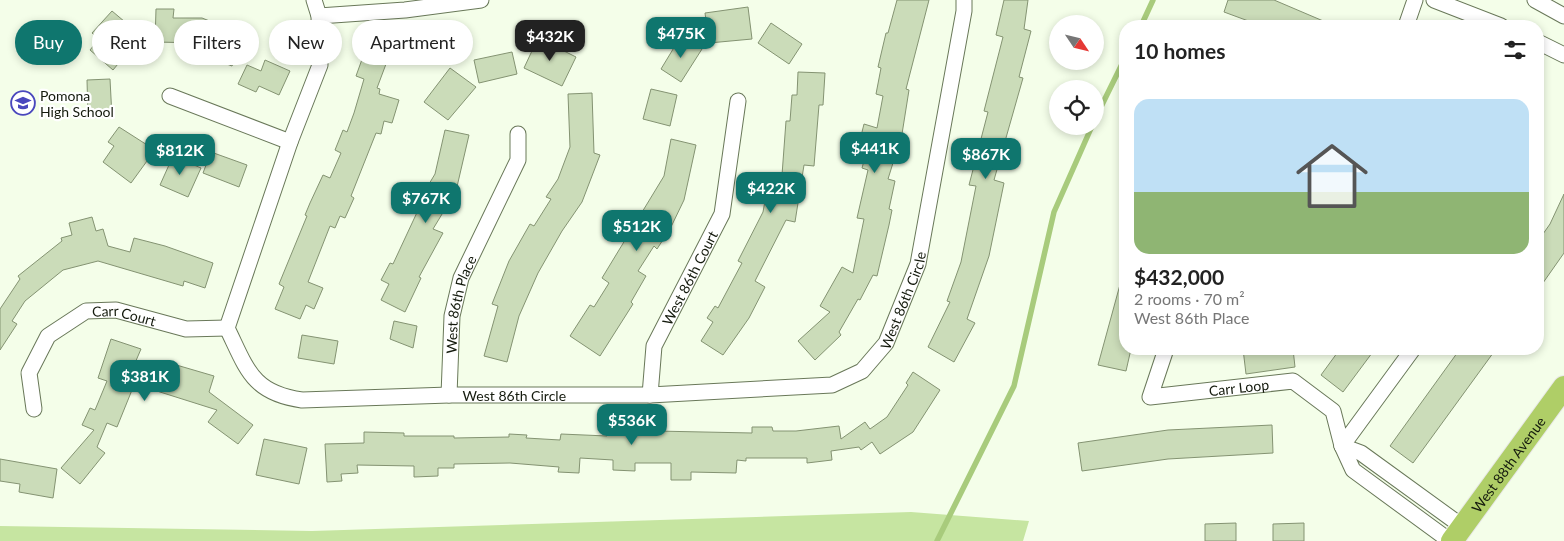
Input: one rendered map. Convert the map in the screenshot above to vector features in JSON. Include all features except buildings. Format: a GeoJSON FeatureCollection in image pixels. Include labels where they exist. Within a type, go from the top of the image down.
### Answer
{"type":"FeatureCollection","features":[{"type":"Feature","properties":{"kind":"main road","name":"West 88th Avenue"},"geometry":{"type":"LineString","coordinates":[[1455,536],[1564,386]]}},
{"type":"Feature","properties":{"kind":"street"},"geometry":{"type":"LineString","coordinates":[[226,328],[290,142],[320,65],[319,16],[314,0]]}},
{"type":"Feature","properties":{"kind":"street"},"geometry":{"type":"LineString","coordinates":[[319,16],[405,10],[481,0]]}},
{"type":"Feature","properties":{"kind":"street","name":"West 86th Circle"},"geometry":{"type":"LineString","coordinates":[[226,328],[248,372],[262,386],[280,397],[302,400],[449,395],[650,395],[832,385],[862,371],[886,343],[918,264],[964,11],[964,0]]}},
{"type":"Feature","properties":{"kind":"street"},"geometry":{"type":"LineString","coordinates":[[1408,20],[1415,0]]}},
{"type":"Feature","properties":{"kind":"street"},"geometry":{"type":"LineString","coordinates":[[1434,0],[1486,20]]}},
{"type":"Feature","properties":{"kind":"street"},"geometry":{"type":"LineString","coordinates":[[1535,0],[1564,16]]}},
{"type":"Feature","properties":{"kind":"street"},"geometry":{"type":"LineString","coordinates":[[1544,45],[1564,55]]}},
{"type":"Feature","properties":{"kind":"street"},"geometry":{"type":"LineString","coordinates":[[170,96],[290,142]]}},
{"type":"Feature","properties":{"kind":"street","name":"West 86th Court"},"geometry":{"type":"LineString","coordinates":[[650,395],[654,346],[722,214],[738,101]]}},
{"type":"Feature","properties":{"kind":"street","name":"West 86th Place"},"geometry":{"type":"LineString","coordinates":[[449,395],[452,316],[461,278],[518,160],[518,134]]}},
{"type":"Feature","properties":{"kind":"street","name":"Carr Court"},"geometry":{"type":"LineString","coordinates":[[34,409],[28,373],[48,336],[86,311],[116,310],[186,329],[226,328]]}},
{"type":"Feature","properties":{"kind":"street","name":"Carr Loop"},"geometry":{"type":"LineString","coordinates":[[1164,355],[1150,397],[1293,381],[1333,411],[1342,446]]}},
{"type":"Feature","properties":{"kind":"street"},"geometry":{"type":"LineString","coordinates":[[1409,355],[1342,446],[1361,453],[1455,536]]}},
{"type":"Feature","properties":{"kind":"green space"},"geometry":{"type":"Polygon","coordinates":[[[911,512],[1029,521],[1023,541],[0,541],[0,526],[312,531],[911,512]]]}},
{"type":"Feature","properties":{"kind":"waterway"},"geometry":{"type":"LineString","coordinates":[[1144,20],[1153,0]]}},
{"type":"Feature","properties":{"kind":"waterway"},"geometry":{"type":"LineString","coordinates":[[1104,101],[1119,70]]}},
{"type":"Feature","properties":{"kind":"waterway"},"geometry":{"type":"LineString","coordinates":[[937,541],[1014,386],[1054,212],[1088,135]]}},
{"type":"Feature","properties":{"kind":"place","name":"Pomona High School"},"geometry":{"type":"Point","coordinates":[23,103]}}]}
